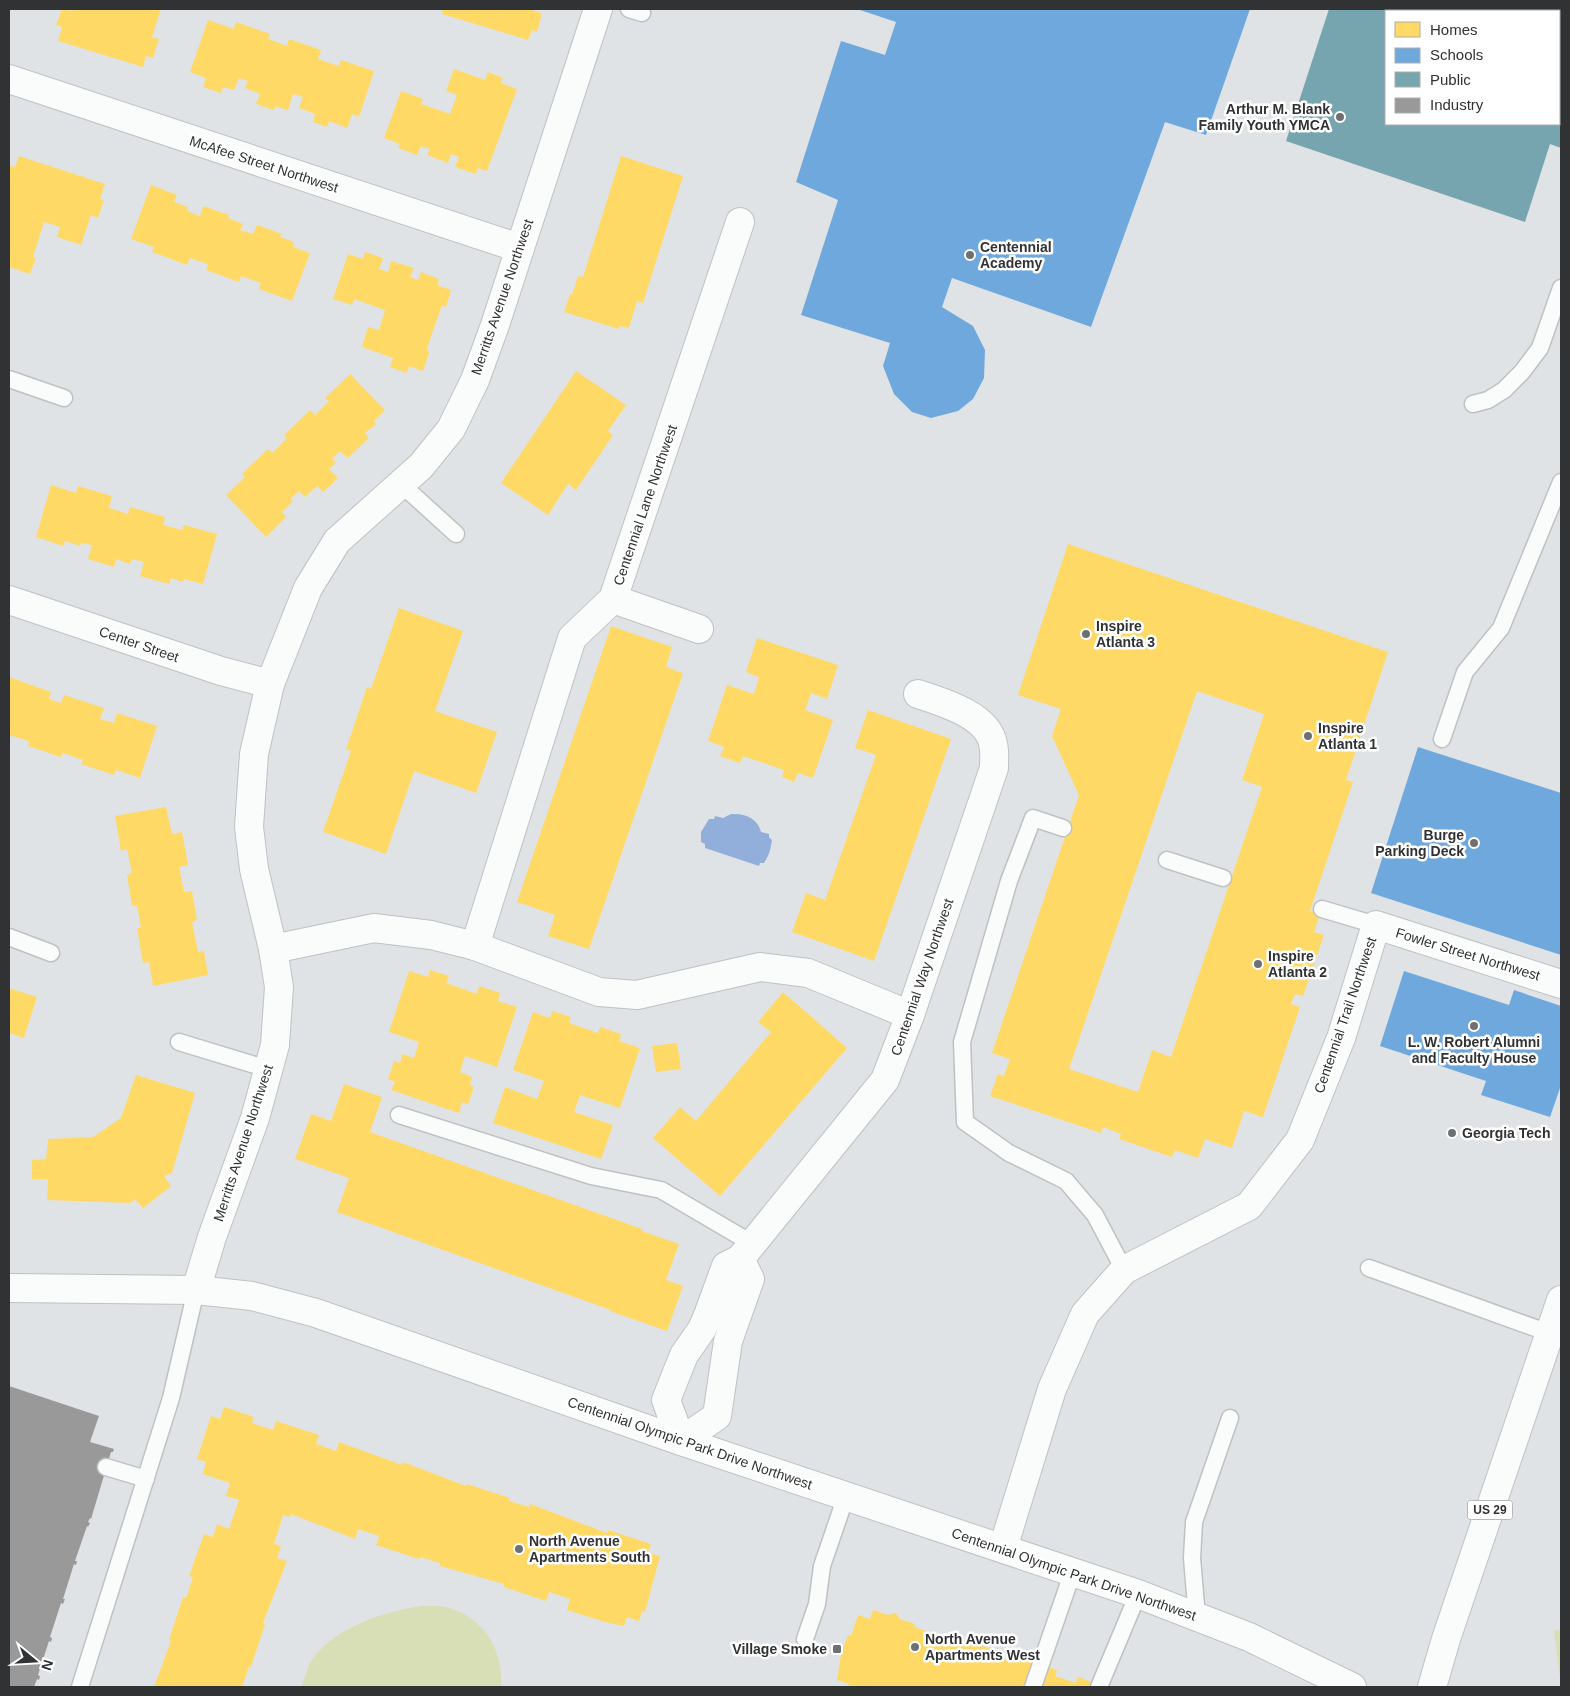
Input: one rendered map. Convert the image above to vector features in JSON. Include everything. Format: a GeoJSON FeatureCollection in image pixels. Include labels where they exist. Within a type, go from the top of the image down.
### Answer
{"type":"FeatureCollection","features":[{"type":"Feature","properties":{"kind":"main road","name":"Merritts Avenue Northwest"},"geometry":{"type":"LineString","coordinates":[[196,1290],[212,1237],[255,1118],[275,1044],[279,987],[273,949],[254,869],[249,827],[254,754],[270,684],[308,588],[337,541],[421,466],[451,429],[475,380],[496,325],[519,248],[598,9]]}},
{"type":"Feature","properties":{"kind":"main road","name":"McAfee Street Northwest"},"geometry":{"type":"LineString","coordinates":[[9,79],[519,248]]}},
{"type":"Feature","properties":{"kind":"main road","name":"Centennial Lane Northwest"},"geometry":{"type":"LineString","coordinates":[[475,946],[572,638],[613,599],[740,222]]}},
{"type":"Feature","properties":{"kind":"main road"},"geometry":{"type":"LineString","coordinates":[[613,599],[699,629]]}},
{"type":"Feature","properties":{"kind":"main road","name":"Center Street"},"geometry":{"type":"LineString","coordinates":[[9,600],[221,672],[270,684]]}},
{"type":"Feature","properties":{"kind":"main road","name":"Centennial Way Northwest"},"geometry":{"type":"LineString","coordinates":[[681,1441],[666,1400],[684,1355],[702,1329],[726,1266],[747,1252],[885,1080],[910,1015],[994,768],[993,742],[983,724],[954,706],[918,694]]}},
{"type":"Feature","properties":{"kind":"main road","name":"Centennial Trail Northwest"},"geometry":{"type":"LineString","coordinates":[[1003,1548],[1052,1389],[1085,1314],[1124,1270],[1249,1206],[1300,1140],[1341,1038],[1376,925]]}},
{"type":"Feature","properties":{"kind":"main road","name":"Fowler Street Northwest"},"geometry":{"type":"LineString","coordinates":[[1376,925],[1561,984]]}},
{"type":"Feature","properties":{"kind":"main road"},"geometry":{"type":"LineString","coordinates":[[273,949],[374,928],[431,935],[475,946],[599,992],[637,996],[760,967],[808,973],[910,1015]]}},
{"type":"Feature","properties":{"kind":"main road"},"geometry":{"type":"LineString","coordinates":[[681,1441],[717,1416],[728,1340],[750,1279],[747,1252]]}},
{"type":"Feature","properties":{"kind":"main road","name":"Centennial Olympic Park Drive Northwest"},"geometry":{"type":"LineString","coordinates":[[9,1288],[196,1290],[252,1296],[316,1313],[681,1441],[1138,1594],[1249,1637],[1352,1687]]}},
{"type":"Feature","properties":{"kind":"main road","name":"US 29"},"geometry":{"type":"LineString","coordinates":[[1432,1687],[1446,1639],[1561,1300]]}},
{"type":"Feature","properties":{"kind":"main road"},"geometry":{"type":"LineString","coordinates":[[702,1329],[728,1340]]}},
{"type":"Feature","properties":{"kind":"lane"},"geometry":{"type":"LineString","coordinates":[[1473,404],[1488,400],[1504,390],[1522,372],[1540,348],[1561,288]]}},
{"type":"Feature","properties":{"kind":"lane"},"geometry":{"type":"LineString","coordinates":[[9,379],[64,398]]}},
{"type":"Feature","properties":{"kind":"lane"},"geometry":{"type":"LineString","coordinates":[[1442,739],[1465,672],[1501,628],[1561,482]]}},
{"type":"Feature","properties":{"kind":"lane"},"geometry":{"type":"LineString","coordinates":[[401,484],[456,534]]}},
{"type":"Feature","properties":{"kind":"lane"},"geometry":{"type":"LineString","coordinates":[[1063,828],[1033,818],[1009,881],[962,1042],[965,1122],[1009,1153],[1066,1181],[1095,1215],[1124,1270]]}},
{"type":"Feature","properties":{"kind":"lane"},"geometry":{"type":"LineString","coordinates":[[1167,860],[1222,878]]}},
{"type":"Feature","properties":{"kind":"lane"},"geometry":{"type":"LineString","coordinates":[[1322,909],[1376,925]]}},
{"type":"Feature","properties":{"kind":"lane"},"geometry":{"type":"LineString","coordinates":[[9,937],[51,952]]}},
{"type":"Feature","properties":{"kind":"lane"},"geometry":{"type":"LineString","coordinates":[[179,1042],[268,1070]]}},
{"type":"Feature","properties":{"kind":"lane"},"geometry":{"type":"LineString","coordinates":[[399,1115],[591,1176],[661,1190],[747,1252]]}},
{"type":"Feature","properties":{"kind":"lane"},"geometry":{"type":"LineString","coordinates":[[1369,1268],[1549,1332]]}},
{"type":"Feature","properties":{"kind":"lane"},"geometry":{"type":"LineString","coordinates":[[80,1687],[171,1398],[196,1290]]}},
{"type":"Feature","properties":{"kind":"lane"},"geometry":{"type":"LineString","coordinates":[[1197,1617],[1192,1558],[1194,1522],[1230,1418]]}},
{"type":"Feature","properties":{"kind":"lane"},"geometry":{"type":"LineString","coordinates":[[106,1467],[146,1479]]}},
{"type":"Feature","properties":{"kind":"lane"},"geometry":{"type":"LineString","coordinates":[[805,1639],[817,1604],[822,1566],[846,1496]]}},
{"type":"Feature","properties":{"kind":"lane"},"geometry":{"type":"LineString","coordinates":[[1033,1687],[1073,1571]]}},
{"type":"Feature","properties":{"kind":"lane"},"geometry":{"type":"LineString","coordinates":[[1099,1687],[1138,1594]]}},
{"type":"Feature","properties":{"kind":"green space"},"geometry":{"type":"Polygon","coordinates":[[[422,1606],[446,1607],[471,1618],[480,1627],[495,1648],[501,1673],[501,1687],[301,1687],[309,1665],[318,1652],[330,1641],[375,1617],[422,1606]]]}},
{"type":"Feature","properties":{"kind":"green space"},"geometry":{"type":"Polygon","coordinates":[[[1554,1630],[1561,1631],[1561,1687],[1554,1630]]]}},
{"type":"Feature","properties":{"kind":"water"},"geometry":{"type":"Polygon","coordinates":[[[731,814],[741,814],[750,817],[757,823],[761,832],[769,834],[772,840],[770,852],[764,863],[760,863],[759,866],[705,848],[705,844],[701,842],[701,832],[709,819],[714,819],[715,816],[723,818],[731,814]]]}},
{"type":"Feature","properties":{"kind":"building: Homes"},"geometry":{"type":"Polygon","coordinates":[[[62,9],[72,11],[73,9],[161,9],[152,37],[159,39],[153,58],[146,56],[143,67],[58,41],[62,27],[56,25],[62,9]]]}},
{"type":"Feature","properties":{"kind":"building: Homes"},"geometry":{"type":"Polygon","coordinates":[[[443,9],[534,9],[534,11],[542,13],[537,32],[532,30],[528,40],[442,14],[443,9]]]}},
{"type":"Feature","properties":{"kind":"building: Homes"},"geometry":{"type":"Polygon","coordinates":[[[208,20],[234,29],[236,22],[270,34],[268,39],[287,46],[289,39],[321,50],[318,59],[339,66],[341,60],[374,71],[359,117],[352,114],[347,128],[329,121],[327,127],[313,122],[315,114],[299,108],[303,97],[293,94],[288,110],[275,106],[274,110],[256,104],[260,94],[245,88],[248,81],[239,78],[234,90],[223,87],[221,93],[203,87],[206,78],[190,72],[208,20]]]}},
{"type":"Feature","properties":{"kind":"building: Homes"},"geometry":{"type":"Polygon","coordinates":[[[454,69],[485,80],[488,72],[503,78],[501,83],[517,89],[487,171],[478,168],[476,174],[455,167],[459,157],[451,154],[448,163],[427,155],[430,149],[421,146],[417,155],[398,148],[400,144],[384,138],[401,91],[423,99],[421,104],[450,114],[457,95],[446,91],[454,69]]]}},
{"type":"Feature","properties":{"kind":"building: Homes"},"geometry":{"type":"Polygon","coordinates":[[[19,156],[105,184],[100,199],[104,200],[98,218],[91,215],[81,245],[57,237],[60,227],[44,222],[33,257],[36,258],[30,274],[9,267],[9,165],[15,167],[19,156]]]}},
{"type":"Feature","properties":{"kind":"building: Homes"},"geometry":{"type":"Polygon","coordinates":[[[621,156],[683,176],[643,303],[637,301],[629,328],[620,326],[619,329],[564,312],[578,276],[583,277],[621,156]]]}},
{"type":"Feature","properties":{"kind":"building: Homes"},"geometry":{"type":"Polygon","coordinates":[[[151,185],[177,195],[174,202],[188,207],[187,211],[200,216],[203,206],[229,215],[228,218],[243,224],[240,230],[253,234],[257,225],[282,234],[280,237],[294,242],[293,247],[310,253],[292,301],[259,289],[261,283],[241,276],[239,282],[206,270],[208,264],[190,258],[187,265],[152,252],[154,247],[131,239],[151,185]]]}},
{"type":"Feature","properties":{"kind":"building: Homes"},"geometry":{"type":"Polygon","coordinates":[[[365,252],[383,258],[379,269],[388,272],[391,261],[414,268],[410,277],[418,280],[421,272],[439,279],[437,285],[451,290],[446,307],[442,305],[427,348],[429,353],[423,371],[409,366],[407,373],[390,367],[393,358],[362,347],[368,327],[379,330],[385,310],[354,299],[352,305],[333,299],[348,254],[363,259],[365,252]]]}},
{"type":"Feature","properties":{"kind":"building: Homes"},"geometry":{"type":"Polygon","coordinates":[[[576,371],[626,405],[608,431],[613,435],[576,490],[568,484],[548,515],[501,483],[576,371]]]}},
{"type":"Feature","properties":{"kind":"building: Homes"},"geometry":{"type":"Polygon","coordinates":[[[350,374],[385,410],[374,421],[376,424],[365,433],[369,438],[348,458],[340,451],[332,459],[336,463],[329,469],[338,478],[323,492],[317,486],[305,497],[299,491],[290,499],[293,501],[282,512],[286,517],[266,537],[226,495],[245,477],[242,474],[268,449],[272,453],[287,438],[284,435],[310,410],[315,415],[329,401],[325,398],[350,374]]]}},
{"type":"Feature","properties":{"kind":"building: Homes"},"geometry":{"type":"Polygon","coordinates":[[[51,485],[76,493],[78,486],[112,496],[109,508],[128,514],[130,507],[165,517],[163,525],[182,530],[184,525],[217,534],[203,584],[184,579],[183,582],[171,578],[169,584],[140,576],[144,562],[132,559],[130,564],[116,559],[114,567],[88,559],[92,545],[81,543],[80,546],[65,541],[63,546],[36,537],[51,485]]]}},
{"type":"Feature","properties":{"kind":"building: Homes"},"geometry":{"type":"Polygon","coordinates":[[[1068,544],[1388,652],[1346,780],[1353,782],[1310,911],[1320,914],[1314,932],[1324,935],[1303,996],[1295,994],[1291,1004],[1300,1007],[1263,1117],[1244,1111],[1232,1148],[1205,1139],[1198,1158],[1175,1150],[1172,1157],[1119,1139],[1121,1134],[1103,1127],[1101,1133],[990,1096],[998,1074],[1004,1076],[1010,1059],[992,1053],[1079,795],[1052,736],[1061,709],[1018,695],[1068,544]],[[1197,691],[1069,1069],[1138,1092],[1152,1050],[1171,1057],[1262,787],[1242,780],[1264,714],[1197,691]]]}},
{"type":"Feature","properties":{"kind":"building: Homes"},"geometry":{"type":"Polygon","coordinates":[[[399,608],[463,631],[435,711],[497,732],[476,793],[414,771],[386,854],[323,832],[351,751],[346,749],[367,687],[371,689],[399,608]]]}},
{"type":"Feature","properties":{"kind":"building: Homes"},"geometry":{"type":"Polygon","coordinates":[[[611,626],[672,647],[666,667],[683,673],[589,949],[548,936],[555,915],[517,902],[611,626]]]}},
{"type":"Feature","properties":{"kind":"building: Homes"},"geometry":{"type":"Polygon","coordinates":[[[757,638],[838,665],[827,699],[811,693],[805,710],[833,720],[813,778],[798,773],[794,782],[782,777],[784,770],[743,756],[740,763],[720,756],[724,747],[708,741],[727,685],[754,694],[759,677],[746,672],[757,638]]]}},
{"type":"Feature","properties":{"kind":"building: Homes"},"geometry":{"type":"Polygon","coordinates":[[[9,677],[51,692],[49,699],[61,703],[64,695],[104,708],[100,719],[114,723],[117,713],[157,726],[140,778],[116,770],[114,775],[81,764],[83,760],[63,753],[61,757],[28,746],[29,741],[9,735],[9,677]]]}},
{"type":"Feature","properties":{"kind":"building: Homes"},"geometry":{"type":"Polygon","coordinates":[[[868,710],[951,739],[874,961],[792,932],[806,893],[825,900],[876,755],[855,748],[868,710]]]}},
{"type":"Feature","properties":{"kind":"building: Homes"},"geometry":{"type":"Polygon","coordinates":[[[166,807],[172,834],[182,832],[188,865],[179,867],[184,892],[192,891],[197,920],[192,922],[198,952],[204,951],[208,975],[153,986],[149,962],[143,963],[137,928],[141,928],[137,905],[132,906],[127,875],[132,873],[127,849],[121,851],[115,816],[166,807]]]}},
{"type":"Feature","properties":{"kind":"building: Homes"},"geometry":{"type":"Polygon","coordinates":[[[430,970],[449,976],[446,983],[477,994],[479,986],[500,993],[498,1001],[517,1007],[497,1067],[465,1056],[460,1072],[472,1077],[470,1085],[474,1087],[468,1104],[462,1102],[459,1113],[391,1090],[395,1082],[388,1079],[394,1061],[400,1063],[402,1054],[414,1058],[419,1042],[389,1032],[409,971],[428,977],[430,970]]]}},
{"type":"Feature","properties":{"kind":"building: Homes"},"geometry":{"type":"Polygon","coordinates":[[[9,988],[37,997],[24,1038],[9,1033],[9,988]]]}},
{"type":"Feature","properties":{"kind":"building: Homes"},"geometry":{"type":"Polygon","coordinates":[[[783,992],[847,1048],[720,1196],[653,1138],[680,1107],[696,1121],[771,1032],[758,1022],[783,992]]]}},
{"type":"Feature","properties":{"kind":"building: Homes"},"geometry":{"type":"Polygon","coordinates":[[[552,1011],[571,1017],[569,1023],[598,1033],[600,1027],[621,1034],[619,1041],[640,1048],[620,1108],[580,1095],[574,1112],[613,1125],[601,1159],[493,1123],[505,1087],[537,1099],[544,1081],[513,1070],[533,1012],[550,1018],[552,1011]]]}},
{"type":"Feature","properties":{"kind":"building: Homes"},"geometry":{"type":"Polygon","coordinates":[[[677,1043],[681,1069],[656,1072],[652,1046],[677,1043]]]}},
{"type":"Feature","properties":{"kind":"building: Homes"},"geometry":{"type":"Polygon","coordinates":[[[136,1075],[195,1093],[172,1173],[164,1176],[171,1186],[143,1208],[135,1199],[130,1203],[47,1200],[48,1179],[32,1179],[32,1160],[46,1159],[48,1139],[93,1137],[121,1118],[136,1075]]]}},
{"type":"Feature","properties":{"kind":"building: Homes"},"geometry":{"type":"Polygon","coordinates":[[[344,1084],[382,1097],[370,1132],[679,1244],[666,1280],[683,1286],[667,1331],[337,1212],[349,1178],[295,1159],[311,1114],[331,1121],[344,1084]]]}},
{"type":"Feature","properties":{"kind":"building: Homes","name":"North Avenue Apartments South"},"geometry":{"type":"Polygon","coordinates":[[[224,1407],[254,1417],[252,1423],[273,1430],[276,1421],[319,1435],[316,1444],[336,1451],[339,1442],[402,1465],[403,1462],[466,1486],[467,1484],[510,1498],[509,1501],[529,1507],[530,1504],[607,1533],[608,1530],[651,1544],[648,1553],[660,1556],[645,1612],[642,1611],[639,1621],[627,1617],[624,1626],[605,1622],[567,1610],[570,1599],[549,1592],[546,1601],[504,1587],[504,1584],[376,1545],[379,1536],[358,1529],[355,1539],[291,1514],[290,1517],[283,1515],[274,1544],[281,1546],[277,1558],[287,1561],[263,1623],[265,1624],[251,1667],[249,1666],[242,1687],[154,1687],[171,1641],[169,1640],[183,1597],[186,1598],[193,1577],[189,1576],[204,1534],[213,1537],[217,1524],[229,1529],[239,1500],[226,1496],[230,1483],[203,1474],[206,1462],[197,1459],[211,1416],[220,1419],[224,1407]]]}},
{"type":"Feature","properties":{"kind":"building: Homes","name":"North Avenue Apartments West"},"geometry":{"type":"Polygon","coordinates":[[[873,1610],[888,1615],[896,1613],[900,1619],[915,1624],[914,1627],[950,1639],[951,1636],[966,1641],[973,1638],[978,1644],[993,1650],[991,1656],[1012,1662],[1014,1656],[1057,1670],[1055,1676],[1076,1683],[1078,1677],[1107,1687],[848,1687],[849,1684],[837,1680],[841,1654],[848,1635],[851,1636],[858,1615],[870,1619],[873,1610]]]}},
{"type":"Feature","properties":{"kind":"building: Schools","name":"Centennial Academy"},"geometry":{"type":"Polygon","coordinates":[[[857,9],[1250,9],[1206,135],[1165,122],[1091,327],[952,278],[942,307],[973,326],[985,350],[984,378],[973,399],[958,411],[931,418],[912,412],[894,394],[883,366],[890,343],[801,315],[838,200],[796,182],[841,41],[885,55],[896,22],[857,9]]]}},
{"type":"Feature","properties":{"kind":"building: Schools","name":"Burge Parking Deck"},"geometry":{"type":"Polygon","coordinates":[[[1418,747],[1561,793],[1561,955],[1371,893],[1418,747]]]}},
{"type":"Feature","properties":{"kind":"building: Schools","name":"L. W. Robert Alumni and Faculty House"},"geometry":{"type":"Polygon","coordinates":[[[1404,971],[1509,1005],[1514,990],[1561,1006],[1561,1088],[1550,1117],[1481,1095],[1486,1081],[1380,1046],[1404,971]]]}},
{"type":"Feature","properties":{"kind":"building: Public","name":"Arthur M. Blank Family Youth YMCA"},"geometry":{"type":"Polygon","coordinates":[[[1329,9],[1406,10],[1385,10],[1385,125],[1560,125],[1561,66],[1561,148],[1550,144],[1525,222],[1286,141],[1329,9]]]}},
{"type":"Feature","properties":{"kind":"building: Industry"},"geometry":{"type":"Polygon","coordinates":[[[9,1386],[99,1416],[90,1442],[114,1449],[111,1452],[91,1519],[88,1522],[90,1523],[87,1526],[75,1561],[77,1561],[76,1565],[74,1564],[63,1599],[65,1599],[63,1604],[61,1603],[50,1637],[52,1638],[51,1642],[49,1641],[38,1675],[40,1676],[39,1680],[37,1679],[34,1687],[9,1687],[9,1386]]]}},
{"type":"Feature","properties":{"kind":"place","name":"Arthur M. Blank Family Youth YMCA"},"geometry":{"type":"Point","coordinates":[1340,117]}},
{"type":"Feature","properties":{"kind":"place","name":"Centennial Academy"},"geometry":{"type":"Point","coordinates":[970,255]}},
{"type":"Feature","properties":{"kind":"place","name":"Inspire Atlanta 3"},"geometry":{"type":"Point","coordinates":[1086,634]}},
{"type":"Feature","properties":{"kind":"place","name":"Inspire Atlanta 1"},"geometry":{"type":"Point","coordinates":[1308,736]}},
{"type":"Feature","properties":{"kind":"place","name":"Burge Parking Deck"},"geometry":{"type":"Point","coordinates":[1474,843]}},
{"type":"Feature","properties":{"kind":"place","name":"Inspire Atlanta 2"},"geometry":{"type":"Point","coordinates":[1258,964]}},
{"type":"Feature","properties":{"kind":"place","name":"L. W. Robert Alumni and Faculty House"},"geometry":{"type":"Point","coordinates":[1474,1026]}},
{"type":"Feature","properties":{"kind":"place","name":"Georgia Tech"},"geometry":{"type":"Point","coordinates":[1452,1133]}},
{"type":"Feature","properties":{"kind":"place","name":"North Avenue Apartments South"},"geometry":{"type":"Point","coordinates":[519,1549]}},
{"type":"Feature","properties":{"kind":"place","name":"North Avenue Apartments West"},"geometry":{"type":"Point","coordinates":[915,1647]}},
{"type":"Feature","properties":{"kind":"place","name":"Village Smoke"},"geometry":{"type":"Point","coordinates":[837,1649]}}]}
